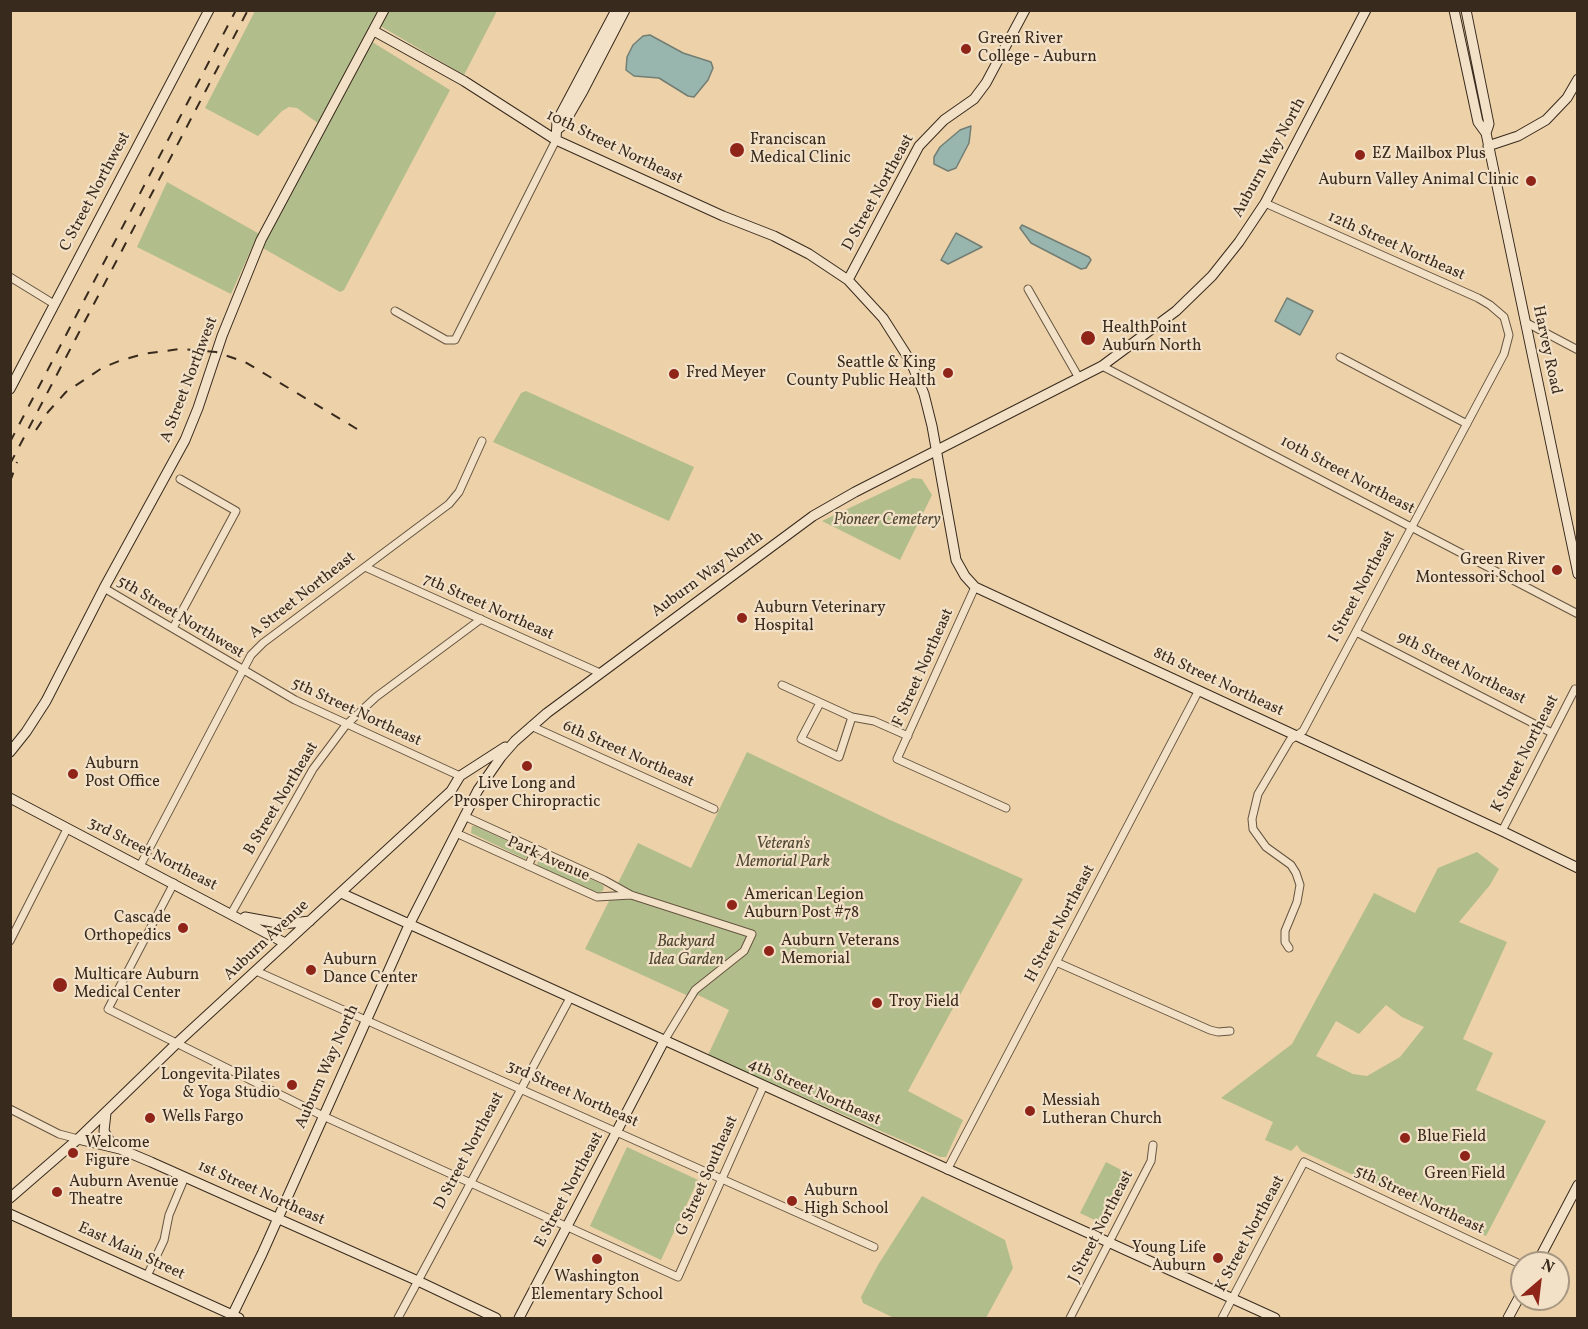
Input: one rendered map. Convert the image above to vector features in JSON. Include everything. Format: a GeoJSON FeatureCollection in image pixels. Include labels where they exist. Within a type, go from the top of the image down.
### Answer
{"type":"FeatureCollection","features":[{"type":"Feature","properties":{"kind":"street","name":"C Street Northwest"},"geometry":{"type":"LineString","coordinates":[[10,389],[210,10]]}},
{"type":"Feature","properties":{"kind":"street","name":"A Street Northwest"},"geometry":{"type":"LineString","coordinates":[[10,752],[46,701],[104,588],[185,440],[222,336],[261,240],[384,10]]}},
{"type":"Feature","properties":{"kind":"street"},"geometry":{"type":"LineString","coordinates":[[395,310],[446,340],[455,340],[556,140],[557,121],[616,10]]}},
{"type":"Feature","properties":{"kind":"street"},"geometry":{"type":"LineString","coordinates":[[558,129],[564,124],[583,91],[625,10]]}},
{"type":"Feature","properties":{"kind":"street","name":"D Street Northeast"},"geometry":{"type":"LineString","coordinates":[[848,280],[919,146],[944,120],[974,99],[986,83],[1025,10]]}},
{"type":"Feature","properties":{"kind":"street","name":"Auburn Way North"},"geometry":{"type":"LineString","coordinates":[[234,1318],[409,925],[464,816],[489,773],[515,741],[600,673],[818,512],[1102,366],[1176,311],[1212,276],[1239,242],[1265,203],[1366,10]]}},
{"type":"Feature","properties":{"kind":"street","name":"Harvey Road"},"geometry":{"type":"LineString","coordinates":[[1466,10],[1489,124],[1486,133],[1488,146],[1578,574]]}},
{"type":"Feature","properties":{"kind":"street"},"geometry":{"type":"LineString","coordinates":[[1455,14],[1462,16],[1468,41],[1475,49]]}},
{"type":"Feature","properties":{"kind":"street","name":"Harvey Road"},"geometry":{"type":"LineString","coordinates":[[1455,14],[1478,122],[1486,133]]}},
{"type":"Feature","properties":{"kind":"street","name":"10th Street Northeast"},"geometry":{"type":"LineString","coordinates":[[374,31],[464,81],[556,140],[723,216],[774,236],[809,254],[848,280]]}},
{"type":"Feature","properties":{"kind":"street"},"geometry":{"type":"LineString","coordinates":[[1488,146],[1518,136],[1552,115],[1567,98],[1578,79]]}},
{"type":"Feature","properties":{"kind":"street"},"geometry":{"type":"LineString","coordinates":[[1567,98],[1578,103]]}},
{"type":"Feature","properties":{"kind":"street","name":"12th Street Northeast"},"geometry":{"type":"LineString","coordinates":[[1265,203],[1478,298],[1504,317],[1508,326]]}},
{"type":"Feature","properties":{"kind":"street"},"geometry":{"type":"LineString","coordinates":[[10,277],[54,304]]}},
{"type":"Feature","properties":{"kind":"street"},"geometry":{"type":"LineString","coordinates":[[848,280],[883,318],[911,362],[924,394],[938,451]]}},
{"type":"Feature","properties":{"kind":"street"},"geometry":{"type":"LineString","coordinates":[[1028,289],[1079,378]]}},
{"type":"Feature","properties":{"kind":"street"},"geometry":{"type":"LineString","coordinates":[[1525,322],[1578,350]]}},
{"type":"Feature","properties":{"kind":"street","name":"I Street Northeast"},"geometry":{"type":"LineString","coordinates":[[1289,948],[1285,942],[1285,931],[1300,894],[1300,885],[1291,865],[1260,841],[1253,829],[1254,807],[1258,794],[1290,740],[1303,731],[1356,632],[1503,354],[1509,335],[1508,326]]}},
{"type":"Feature","properties":{"kind":"street"},"geometry":{"type":"LineString","coordinates":[[1340,357],[1467,423]]}},
{"type":"Feature","properties":{"kind":"street","name":"10th Street Northeast"},"geometry":{"type":"LineString","coordinates":[[1102,366],[1578,614]]}},
{"type":"Feature","properties":{"kind":"street","name":"A Street Northeast"},"geometry":{"type":"LineString","coordinates":[[140,866],[251,656],[263,643],[450,504],[459,492],[482,441]]}},
{"type":"Feature","properties":{"kind":"street","name":"8th Street Northeast"},"geometry":{"type":"LineString","coordinates":[[938,451],[956,560],[965,576],[975,587],[1578,868]]}},
{"type":"Feature","properties":{"kind":"street"},"geometry":{"type":"LineString","coordinates":[[173,628],[236,511],[180,479]]}},
{"type":"Feature","properties":{"kind":"street","name":"7th Street Northeast"},"geometry":{"type":"LineString","coordinates":[[365,567],[600,673]]}},
{"type":"Feature","properties":{"kind":"street","name":"F Street Northeast"},"geometry":{"type":"LineString","coordinates":[[975,587],[897,759],[1006,808]]}},
{"type":"Feature","properties":{"kind":"street","name":"5th Street Northwest"},"geometry":{"type":"LineString","coordinates":[[104,588],[243,670]]}},
{"type":"Feature","properties":{"kind":"street","name":"B Street Northeast"},"geometry":{"type":"LineString","coordinates":[[231,914],[313,769],[346,725],[376,697],[481,619]]}},
{"type":"Feature","properties":{"kind":"street","name":"9th Street Northeast"},"geometry":{"type":"LineString","coordinates":[[1356,632],[1552,733]]}},
{"type":"Feature","properties":{"kind":"street","name":"5th Street Northeast"},"geometry":{"type":"LineString","coordinates":[[243,670],[295,700],[346,725],[460,776]]}},
{"type":"Feature","properties":{"kind":"street"},"geometry":{"type":"LineString","coordinates":[[782,685],[852,717],[874,721],[908,736]]}},
{"type":"Feature","properties":{"kind":"street","name":"K Street Northeast"},"geometry":{"type":"LineString","coordinates":[[1502,831],[1575,689]]}},
{"type":"Feature","properties":{"kind":"street","name":"H Street Northeast"},"geometry":{"type":"LineString","coordinates":[[947,1170],[1199,690]]}},
{"type":"Feature","properties":{"kind":"street"},"geometry":{"type":"LineString","coordinates":[[820,703],[801,739],[839,757],[852,717]]}},
{"type":"Feature","properties":{"kind":"street","name":"6th Street Northeast"},"geometry":{"type":"LineString","coordinates":[[531,726],[714,809]]}},
{"type":"Feature","properties":{"kind":"street","name":"Auburn Avenue"},"geometry":{"type":"LineString","coordinates":[[10,1198],[78,1139],[177,1043],[451,791],[460,776],[515,741]]}},
{"type":"Feature","properties":{"kind":"street","name":"3rd Street Northeast"},"geometry":{"type":"LineString","coordinates":[[10,798],[285,943]]}},
{"type":"Feature","properties":{"kind":"street","name":"Park Avenue"},"geometry":{"type":"LineString","coordinates":[[464,816],[632,895],[752,934]]}},
{"type":"Feature","properties":{"kind":"street"},"geometry":{"type":"LineString","coordinates":[[10,941],[67,829]]}},
{"type":"Feature","properties":{"kind":"street","name":"Park Avenue"},"geometry":{"type":"LineString","coordinates":[[456,833],[597,897],[632,895]]}},
{"type":"Feature","properties":{"kind":"street"},"geometry":{"type":"LineString","coordinates":[[528,866],[536,849]]}},
{"type":"Feature","properties":{"kind":"street"},"geometry":{"type":"LineString","coordinates":[[174,883],[108,1009],[323,1116],[567,1227]]}},
{"type":"Feature","properties":{"kind":"street","name":"4th Street Northeast"},"geometry":{"type":"LineString","coordinates":[[341,893],[1275,1318]]}},
{"type":"Feature","properties":{"kind":"street"},"geometry":{"type":"LineString","coordinates":[[231,914],[283,924],[310,921]]}},
{"type":"Feature","properties":{"kind":"street","name":"E Street Northeast"},"geometry":{"type":"LineString","coordinates":[[519,1318],[664,1041],[695,990],[744,951],[752,934]]}},
{"type":"Feature","properties":{"kind":"street"},"geometry":{"type":"LineString","coordinates":[[1056,962],[1210,1030],[1230,1031]]}},
{"type":"Feature","properties":{"kind":"street","name":"3rd Street Northeast"},"geometry":{"type":"LineString","coordinates":[[256,971],[874,1247]]}},
{"type":"Feature","properties":{"kind":"street","name":"D Street Northeast"},"geometry":{"type":"LineString","coordinates":[[398,1318],[570,998]]}},
{"type":"Feature","properties":{"kind":"street","name":"G Street Southeast"},"geometry":{"type":"LineString","coordinates":[[567,1227],[678,1277],[764,1087]]}},
{"type":"Feature","properties":{"kind":"street","name":"1st Street Northeast"},"geometry":{"type":"LineString","coordinates":[[10,1109],[59,1134],[113,1147],[185,1177],[496,1318]]}},
{"type":"Feature","properties":{"kind":"street"},"geometry":{"type":"LineString","coordinates":[[106,1111],[104,1131],[113,1147]]}},
{"type":"Feature","properties":{"kind":"street","name":"J Street Northeast"},"geometry":{"type":"LineString","coordinates":[[1070,1318],[1151,1161],[1153,1145]]}},
{"type":"Feature","properties":{"kind":"street","name":"5th Street Northeast"},"geometry":{"type":"LineString","coordinates":[[1304,1162],[1510,1259]]}},
{"type":"Feature","properties":{"kind":"street","name":"K Street Northeast"},"geometry":{"type":"LineString","coordinates":[[1222,1318],[1304,1162]]}},
{"type":"Feature","properties":{"kind":"street"},"geometry":{"type":"LineString","coordinates":[[147,1276],[164,1240],[169,1215],[185,1177]]}},
{"type":"Feature","properties":{"kind":"street"},"geometry":{"type":"LineString","coordinates":[[1543,1251],[1578,1185]]}},
{"type":"Feature","properties":{"kind":"street","name":"East Main Street"},"geometry":{"type":"LineString","coordinates":[[10,1214],[234,1318]]}},
{"type":"Feature","properties":{"kind":"green space"},"geometry":{"type":"Polygon","coordinates":[[[255,11],[497,11],[464,75],[377,24],[369,40],[450,90],[344,290],[340,292],[254,243],[231,294],[137,247],[167,182],[263,236],[322,126],[297,108],[289,107],[282,111],[258,136],[205,108],[255,11]]]}},
{"type":"Feature","properties":{"kind":"green space"},"geometry":{"type":"Polygon","coordinates":[[[526,391],[694,467],[669,521],[493,442],[521,393],[526,391]]]}},
{"type":"Feature","properties":{"kind":"green space","name":"Pioneer Cemetery"},"geometry":{"type":"Polygon","coordinates":[[[913,478],[922,479],[932,495],[900,560],[822,521],[913,478]]]}},
{"type":"Feature","properties":{"kind":"green space"},"geometry":{"type":"Polygon","coordinates":[[[747,752],[890,820],[1023,879],[908,1091],[963,1120],[946,1157],[940,1157],[708,1055],[729,1010],[698,995],[695,999],[585,949],[638,843],[691,868],[747,752]]]}},
{"type":"Feature","properties":{"kind":"green space"},"geometry":{"type":"Polygon","coordinates":[[[472,826],[527,850],[530,854],[525,859],[471,833],[472,826]]]}},
{"type":"Feature","properties":{"kind":"green space"},"geometry":{"type":"Polygon","coordinates":[[[1477,852],[1499,869],[1490,885],[1459,922],[1507,942],[1463,1039],[1493,1053],[1476,1090],[1546,1121],[1486,1236],[1301,1151],[1297,1145],[1291,1151],[1265,1140],[1273,1122],[1221,1098],[1292,1044],[1374,893],[1415,913],[1438,868],[1477,852]],[[1386,1005],[1359,1034],[1336,1021],[1316,1056],[1353,1074],[1367,1076],[1400,1057],[1424,1027],[1402,1017],[1386,1005]]]}},
{"type":"Feature","properties":{"kind":"green space"},"geometry":{"type":"Polygon","coordinates":[[[540,857],[602,884],[603,891],[597,893],[538,866],[540,857]]]}},
{"type":"Feature","properties":{"kind":"green space"},"geometry":{"type":"Polygon","coordinates":[[[627,1147],[698,1180],[661,1260],[590,1226],[627,1147]]]}},
{"type":"Feature","properties":{"kind":"green space"},"geometry":{"type":"Polygon","coordinates":[[[1106,1162],[1133,1176],[1105,1225],[1080,1213],[1106,1162]]]}},
{"type":"Feature","properties":{"kind":"green space"},"geometry":{"type":"Polygon","coordinates":[[[922,1196],[1005,1240],[1013,1268],[986,1318],[894,1318],[863,1303],[861,1297],[878,1265],[922,1196]]]}},
{"type":"Feature","properties":{"kind":"water"},"geometry":{"type":"Polygon","coordinates":[[[650,35],[683,53],[711,62],[713,68],[708,80],[694,97],[688,96],[659,78],[634,76],[626,70],[627,57],[633,45],[643,36],[650,35]]]}},
{"type":"Feature","properties":{"kind":"water"},"geometry":{"type":"Polygon","coordinates":[[[971,126],[969,143],[956,168],[948,171],[934,164],[934,157],[940,147],[960,130],[971,126]]]}},
{"type":"Feature","properties":{"kind":"water"},"geometry":{"type":"Polygon","coordinates":[[[1022,225],[1091,260],[1086,268],[1081,269],[1031,243],[1020,228],[1022,225]]]}},
{"type":"Feature","properties":{"kind":"water"},"geometry":{"type":"Polygon","coordinates":[[[956,233],[982,247],[948,264],[941,260],[956,233]]]}},
{"type":"Feature","properties":{"kind":"water"},"geometry":{"type":"Polygon","coordinates":[[[1287,298],[1313,311],[1300,335],[1275,321],[1287,298]]]}},
{"type":"Feature","properties":{"kind":"railway"},"geometry":{"type":"LineString","coordinates":[[10,442],[236,10]]}},
{"type":"Feature","properties":{"kind":"railway"},"geometry":{"type":"LineString","coordinates":[[10,464],[248,10]]}},
{"type":"Feature","properties":{"kind":"railway"},"geometry":{"type":"LineString","coordinates":[[36,430],[66,392],[102,368],[143,354],[180,349],[216,352],[245,362],[357,429]]}},
{"type":"Feature","properties":{"kind":"railway"},"geometry":{"type":"LineString","coordinates":[[10,482],[17,462]]}},
{"type":"Feature","properties":{"kind":"place","name":"Green River College - Auburn"},"geometry":{"type":"Point","coordinates":[966,49]}},
{"type":"Feature","properties":{"kind":"place","name":"Franciscan Medical Clinic"},"geometry":{"type":"Point","coordinates":[737,150]}},
{"type":"Feature","properties":{"kind":"place","name":"EZ Mailbox Plus"},"geometry":{"type":"Point","coordinates":[1360,155]}},
{"type":"Feature","properties":{"kind":"place","name":"Auburn Valley Animal Clinic"},"geometry":{"type":"Point","coordinates":[1531,181]}},
{"type":"Feature","properties":{"kind":"place","name":"HealthPoint Auburn North"},"geometry":{"type":"Point","coordinates":[1088,338]}},
{"type":"Feature","properties":{"kind":"place","name":"Seattle & King County Public Health"},"geometry":{"type":"Point","coordinates":[948,373]}},
{"type":"Feature","properties":{"kind":"place","name":"Fred Meyer"},"geometry":{"type":"Point","coordinates":[674,374]}},
{"type":"Feature","properties":{"kind":"place","name":"Green River Montessori School"},"geometry":{"type":"Point","coordinates":[1557,570]}},
{"type":"Feature","properties":{"kind":"place","name":"Auburn Veterinary Hospital"},"geometry":{"type":"Point","coordinates":[742,618]}},
{"type":"Feature","properties":{"kind":"place","name":"Live Long and Prosper Chiropractic"},"geometry":{"type":"Point","coordinates":[527,766]}},
{"type":"Feature","properties":{"kind":"place","name":"Auburn Post Office"},"geometry":{"type":"Point","coordinates":[73,774]}},
{"type":"Feature","properties":{"kind":"place","name":"American Legion Auburn Post #78"},"geometry":{"type":"Point","coordinates":[732,905]}},
{"type":"Feature","properties":{"kind":"place","name":"Cascade Orthopedics"},"geometry":{"type":"Point","coordinates":[183,928]}},
{"type":"Feature","properties":{"kind":"place","name":"Auburn Veterans Memorial"},"geometry":{"type":"Point","coordinates":[769,951]}},
{"type":"Feature","properties":{"kind":"place","name":"Auburn Dance Center"},"geometry":{"type":"Point","coordinates":[311,970]}},
{"type":"Feature","properties":{"kind":"place","name":"Multicare Auburn Medical Center"},"geometry":{"type":"Point","coordinates":[60,985]}},
{"type":"Feature","properties":{"kind":"place","name":"Troy Field"},"geometry":{"type":"Point","coordinates":[877,1003]}},
{"type":"Feature","properties":{"kind":"place","name":"Longevita Pilates & Yoga Studio"},"geometry":{"type":"Point","coordinates":[292,1085]}},
{"type":"Feature","properties":{"kind":"place","name":"Messiah Lutheran Church"},"geometry":{"type":"Point","coordinates":[1030,1111]}},
{"type":"Feature","properties":{"kind":"place","name":"Wells Fargo"},"geometry":{"type":"Point","coordinates":[150,1118]}},
{"type":"Feature","properties":{"kind":"place","name":"Blue Field"},"geometry":{"type":"Point","coordinates":[1405,1138]}},
{"type":"Feature","properties":{"kind":"place","name":"Welcome Figure"},"geometry":{"type":"Point","coordinates":[73,1153]}},
{"type":"Feature","properties":{"kind":"place","name":"Green Field"},"geometry":{"type":"Point","coordinates":[1465,1156]}},
{"type":"Feature","properties":{"kind":"place","name":"Auburn Avenue Theatre"},"geometry":{"type":"Point","coordinates":[57,1192]}},
{"type":"Feature","properties":{"kind":"place","name":"Auburn High School"},"geometry":{"type":"Point","coordinates":[792,1201]}},
{"type":"Feature","properties":{"kind":"place","name":"Young Life Auburn"},"geometry":{"type":"Point","coordinates":[1218,1258]}},
{"type":"Feature","properties":{"kind":"place","name":"Washington Elementary School"},"geometry":{"type":"Point","coordinates":[597,1259]}},
{"type":"Feature","properties":{"kind":"park label","name":"Veteran's Memorial Park"},"geometry":{"type":"Point","coordinates":[783,854]}},
{"type":"Feature","properties":{"kind":"park label","name":"Backyard Idea Garden"},"geometry":{"type":"Point","coordinates":[686,952]}}]}
